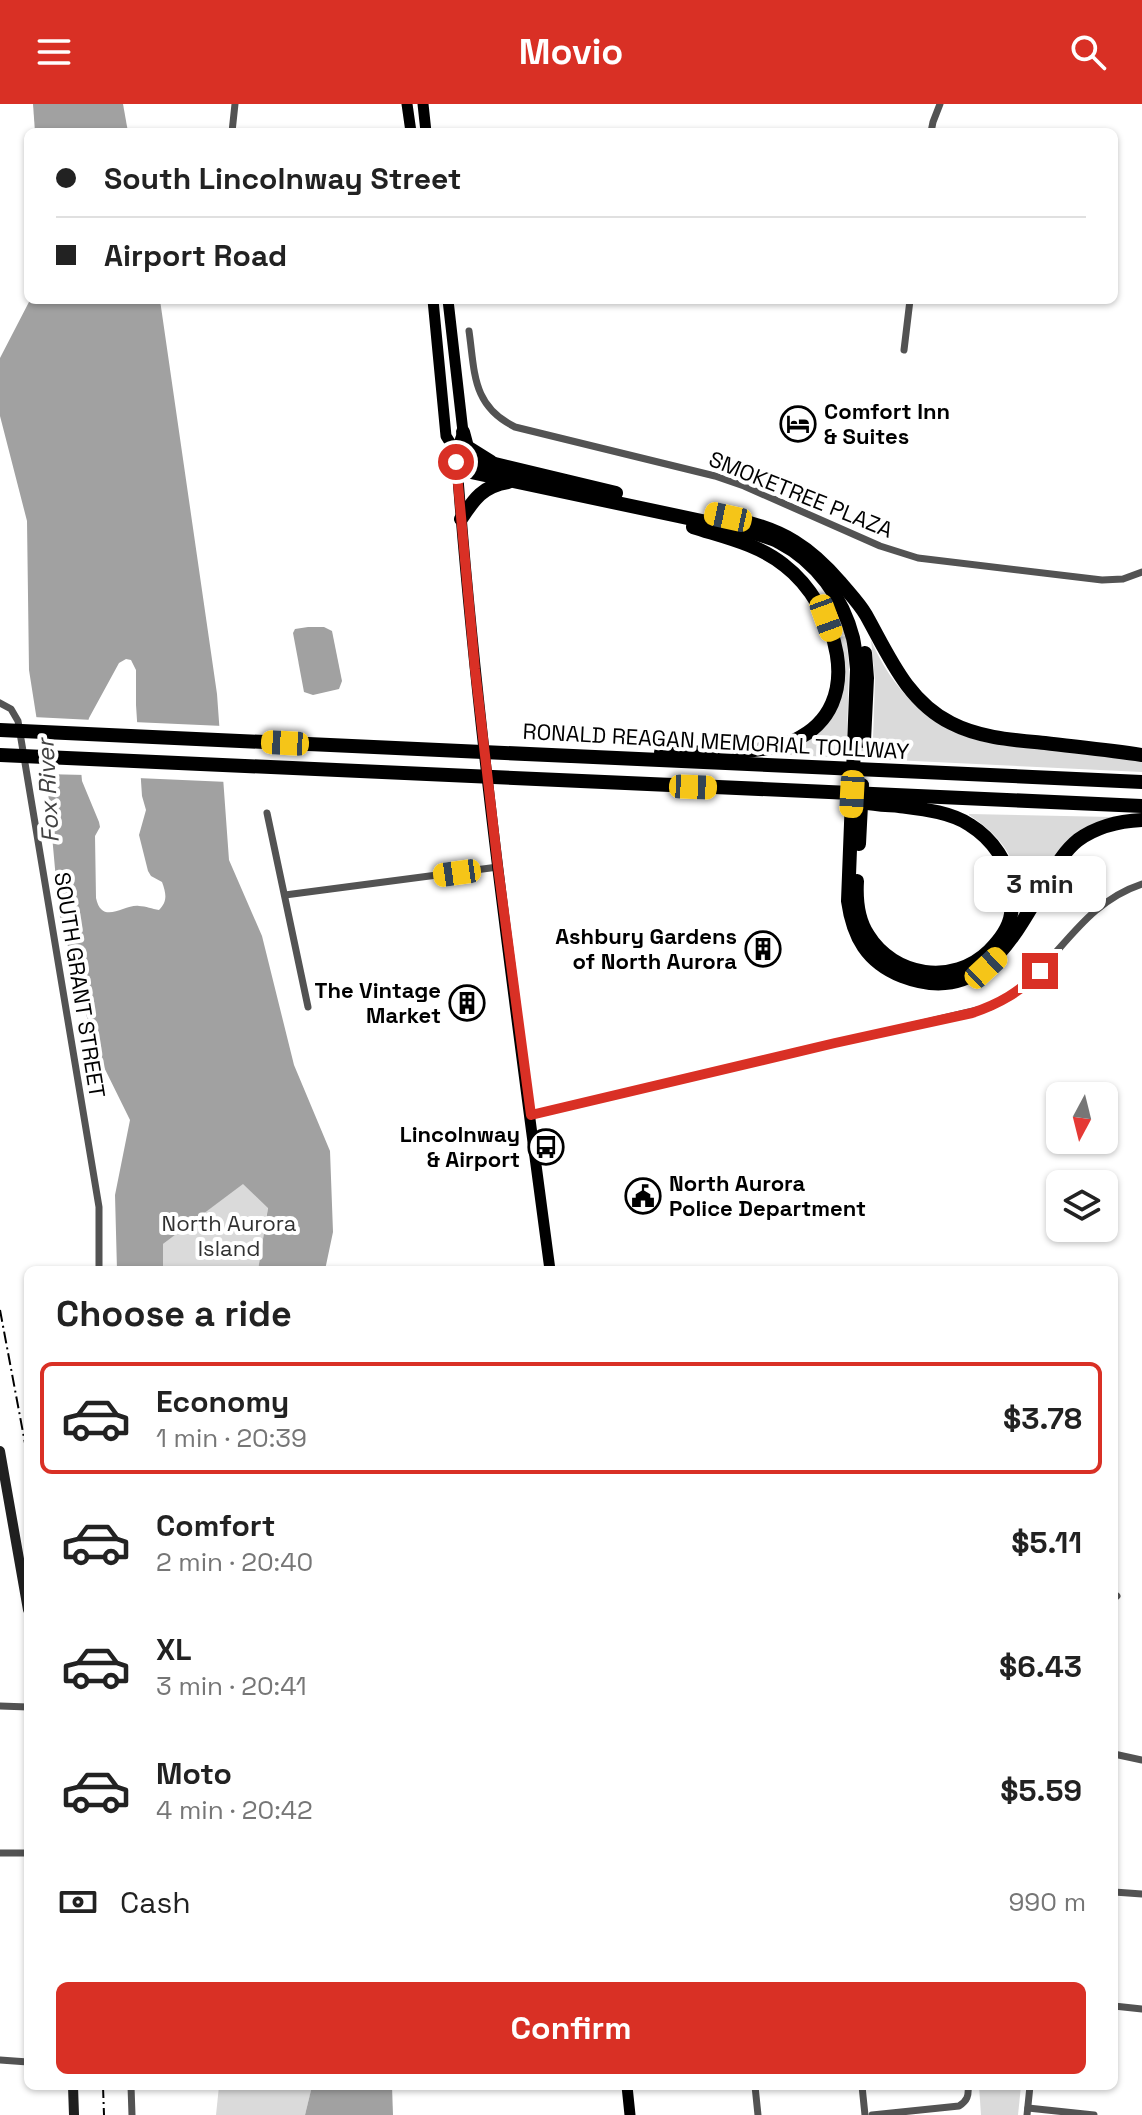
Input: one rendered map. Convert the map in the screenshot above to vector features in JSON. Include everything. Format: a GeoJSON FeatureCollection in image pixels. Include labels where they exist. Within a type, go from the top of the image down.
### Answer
{"type":"FeatureCollection","features":[{"type":"Feature","properties":{"kind":"highway"},"geometry":{"type":"LineString","coordinates":[[463,432],[467,447],[495,464]]}},
{"type":"Feature","properties":{"kind":"highway"},"geometry":{"type":"LineString","coordinates":[[456,461],[495,464],[760,525],[785,535],[825,565],[864,612],[901,678],[923,704],[951,723],[986,737],[1142,755]]}},
{"type":"Feature","properties":{"kind":"highway"},"geometry":{"type":"LineString","coordinates":[[456,461],[512,481],[744,530],[779,542],[803,558],[821,574],[835,593],[853,638],[859,750]]}},
{"type":"Feature","properties":{"kind":"highway"},"geometry":{"type":"LineString","coordinates":[[461,519],[476,496],[486,488],[512,481]]}},
{"type":"Feature","properties":{"kind":"highway"},"geometry":{"type":"LineString","coordinates":[[596,499],[747,544],[784,564],[807,588],[825,615],[839,664],[835,694],[826,714],[809,731],[794,740],[758,749],[655,752],[609,759]]}},
{"type":"Feature","properties":{"kind":"highway"},"geometry":{"type":"LineString","coordinates":[[825,565],[853,612],[861,634],[867,678],[848,901],[851,924],[862,946],[876,961],[893,973],[916,982],[940,984],[962,980],[986,968],[1003,951],[1057,864],[1077,841],[1103,827],[1142,820]]}},
{"type":"Feature","properties":{"kind":"highway","name":"RONALD REAGAN MEMORIAL TOLLWAY"},"geometry":{"type":"LineString","coordinates":[[0,730],[1142,782]]}},
{"type":"Feature","properties":{"kind":"highway","name":"RONALD REAGAN MEMORIAL TOLLWAY"},"geometry":{"type":"LineString","coordinates":[[0,755],[1142,806]]}},
{"type":"Feature","properties":{"kind":"highway"},"geometry":{"type":"LineString","coordinates":[[832,793],[869,804],[930,811],[967,823],[983,834],[999,853],[1011,881],[1011,917],[1001,939],[969,966],[949,972],[926,973],[904,967],[880,951],[866,933],[859,912],[856,817]]}},
{"type":"Feature","properties":{"kind":"main road"},"geometry":{"type":"LineString","coordinates":[[407,104],[410,128]]}},
{"type":"Feature","properties":{"kind":"main road"},"geometry":{"type":"LineString","coordinates":[[423,104],[426,128]]}},
{"type":"Feature","properties":{"kind":"main road"},"geometry":{"type":"LineString","coordinates":[[433,304],[446,436],[456,461],[498,867],[550,1266]]}},
{"type":"Feature","properties":{"kind":"main road"},"geometry":{"type":"LineString","coordinates":[[448,304],[463,432],[456,461]]}},
{"type":"Feature","properties":{"kind":"main road"},"geometry":{"type":"LineString","coordinates":[[0,1451],[24,1572]]}},
{"type":"Feature","properties":{"kind":"main road"},"geometry":{"type":"LineString","coordinates":[[73,2090],[74,2115]]}},
{"type":"Feature","properties":{"kind":"main road"},"geometry":{"type":"LineString","coordinates":[[627,2090],[630,2115]]}},
{"type":"Feature","properties":{"kind":"street"},"geometry":{"type":"LineString","coordinates":[[232,128],[235,104]]}},
{"type":"Feature","properties":{"kind":"street"},"geometry":{"type":"LineString","coordinates":[[932,128],[940,104]]}},
{"type":"Feature","properties":{"kind":"street"},"geometry":{"type":"LineString","coordinates":[[904,350],[910,304]]}},
{"type":"Feature","properties":{"kind":"street","name":"SMOKETREE PLAZA"},"geometry":{"type":"LineString","coordinates":[[469,331],[477,388],[482,400],[495,415],[515,427],[715,476],[880,546],[918,558],[1102,580],[1123,579],[1142,572]]}},
{"type":"Feature","properties":{"kind":"street","name":"SOUTH GRANT STREET"},"geometry":{"type":"LineString","coordinates":[[0,703],[11,709],[18,721],[99,1207],[99,1266]]}},
{"type":"Feature","properties":{"kind":"street"},"geometry":{"type":"LineString","coordinates":[[267,813],[308,1007]]}},
{"type":"Feature","properties":{"kind":"street"},"geometry":{"type":"LineString","coordinates":[[285,895],[498,867]]}},
{"type":"Feature","properties":{"kind":"street"},"geometry":{"type":"LineString","coordinates":[[531,1115],[990,1007],[1027,984],[1093,912],[1115,896],[1142,884]]}},
{"type":"Feature","properties":{"kind":"street"},"geometry":{"type":"LineString","coordinates":[[0,1706],[24,1707]]}},
{"type":"Feature","properties":{"kind":"street"},"geometry":{"type":"LineString","coordinates":[[1118,1755],[1142,1760]]}},
{"type":"Feature","properties":{"kind":"street"},"geometry":{"type":"LineString","coordinates":[[0,1853],[24,1853]]}},
{"type":"Feature","properties":{"kind":"street"},"geometry":{"type":"LineString","coordinates":[[1118,1892],[1142,1894]]}},
{"type":"Feature","properties":{"kind":"street"},"geometry":{"type":"LineString","coordinates":[[1118,2006],[1142,2009]]}},
{"type":"Feature","properties":{"kind":"street"},"geometry":{"type":"LineString","coordinates":[[0,2060],[24,2062]]}},
{"type":"Feature","properties":{"kind":"street"},"geometry":{"type":"LineString","coordinates":[[131,2090],[132,2115]]}},
{"type":"Feature","properties":{"kind":"street"},"geometry":{"type":"LineString","coordinates":[[755,2090],[758,2115]]}},
{"type":"Feature","properties":{"kind":"street"},"geometry":{"type":"LineString","coordinates":[[862,2090],[865,2115]]}},
{"type":"Feature","properties":{"kind":"street"},"geometry":{"type":"LineString","coordinates":[[872,2115],[959,2106],[966,2101],[969,2090]]}},
{"type":"Feature","properties":{"kind":"street"},"geometry":{"type":"LineString","coordinates":[[1030,2090],[1028,2111],[1094,2115]]}},
{"type":"Feature","properties":{"kind":"green space"},"geometry":{"type":"Polygon","coordinates":[[[846,636],[849,665],[847,738],[873,739],[875,680],[871,640],[889,674],[914,704],[962,735],[998,745],[1142,761],[1142,772],[769,754],[818,731],[843,657],[840,637],[846,636]]]}},
{"type":"Feature","properties":{"kind":"green space"},"geometry":{"type":"Polygon","coordinates":[[[969,814],[1112,817],[1097,823],[1017,923],[1019,889],[1012,861],[996,837],[969,814]]]}},
{"type":"Feature","properties":{"kind":"green space","name":"North Aurora Island"},"geometry":{"type":"Polygon","coordinates":[[[243,1183],[268,1207],[259,1266],[163,1266],[163,1244],[243,1183]]]}},
{"type":"Feature","properties":{"kind":"green space"},"geometry":{"type":"Polygon","coordinates":[[[219,2090],[311,2090],[305,2115],[216,2115],[219,2090]]]}},
{"type":"Feature","properties":{"kind":"green space"},"geometry":{"type":"Polygon","coordinates":[[[979,2090],[1021,2090],[1018,2115],[981,2115],[979,2090]]]}},
{"type":"Feature","properties":{"kind":"water"},"geometry":{"type":"Polygon","coordinates":[[[33,104],[123,104],[127,128],[35,128],[33,104]]]}},
{"type":"Feature","properties":{"kind":"water","name":"Fox River"},"geometry":{"type":"Polygon","coordinates":[[[28,304],[161,304],[217,694],[229,860],[262,936],[294,1065],[330,1151],[333,1232],[326,1266],[259,1266],[268,1208],[243,1184],[163,1244],[163,1266],[117,1266],[115,1195],[130,1120],[96,1051],[59,913],[48,791],[29,670],[27,521],[0,416],[0,358],[28,304]],[[131,660],[119,663],[89,718],[83,742],[82,781],[100,827],[95,836],[96,898],[103,911],[108,912],[133,906],[159,910],[165,897],[162,882],[148,871],[139,835],[146,810],[142,796],[136,670],[131,660]]]}},
{"type":"Feature","properties":{"kind":"water"},"geometry":{"type":"Polygon","coordinates":[[[324,627],[332,631],[342,681],[339,689],[313,695],[304,692],[293,633],[295,629],[324,627]]]}},
{"type":"Feature","properties":{"kind":"water"},"geometry":{"type":"Polygon","coordinates":[[[311,2090],[392,2090],[393,2115],[305,2115],[311,2090]]]}},
{"type":"Feature","properties":{"kind":"pier"},"geometry":{"type":"Polygon","coordinates":[[[33,717],[93,720],[87,743],[86,775],[42,774],[33,717]]]}},
{"type":"Feature","properties":{"kind":"pier"},"geometry":{"type":"Polygon","coordinates":[[[133,722],[223,726],[228,782],[137,778],[133,722]]]}},
{"type":"Feature","properties":{"kind":"railway"},"geometry":{"type":"LineString","coordinates":[[0,1310],[24,1438]]}},
{"type":"Feature","properties":{"kind":"railway"},"geometry":{"type":"LineString","coordinates":[[103,2090],[104,2115]]}},
{"type":"Feature","properties":{"kind":"place","name":"Comfort Inn & Suites"},"geometry":{"type":"Point","coordinates":[798,424]}},
{"type":"Feature","properties":{"kind":"place","name":"Ashbury Gardens of North Aurora"},"geometry":{"type":"Point","coordinates":[763,949]}},
{"type":"Feature","properties":{"kind":"place","name":"The Vintage Market"},"geometry":{"type":"Point","coordinates":[467,1003]}},
{"type":"Feature","properties":{"kind":"place","name":"Lincolnway & Airport"},"geometry":{"type":"Point","coordinates":[546,1147]}},
{"type":"Feature","properties":{"kind":"place","name":"North Aurora Police Department"},"geometry":{"type":"Point","coordinates":[643,1196]}},
{"type":"Feature","properties":{"kind":"route"},"geometry":{"type":"LineString","coordinates":[[456,462],[475,669],[531,1115],[972,1013],[1021,990],[1040,971]]}}]}
